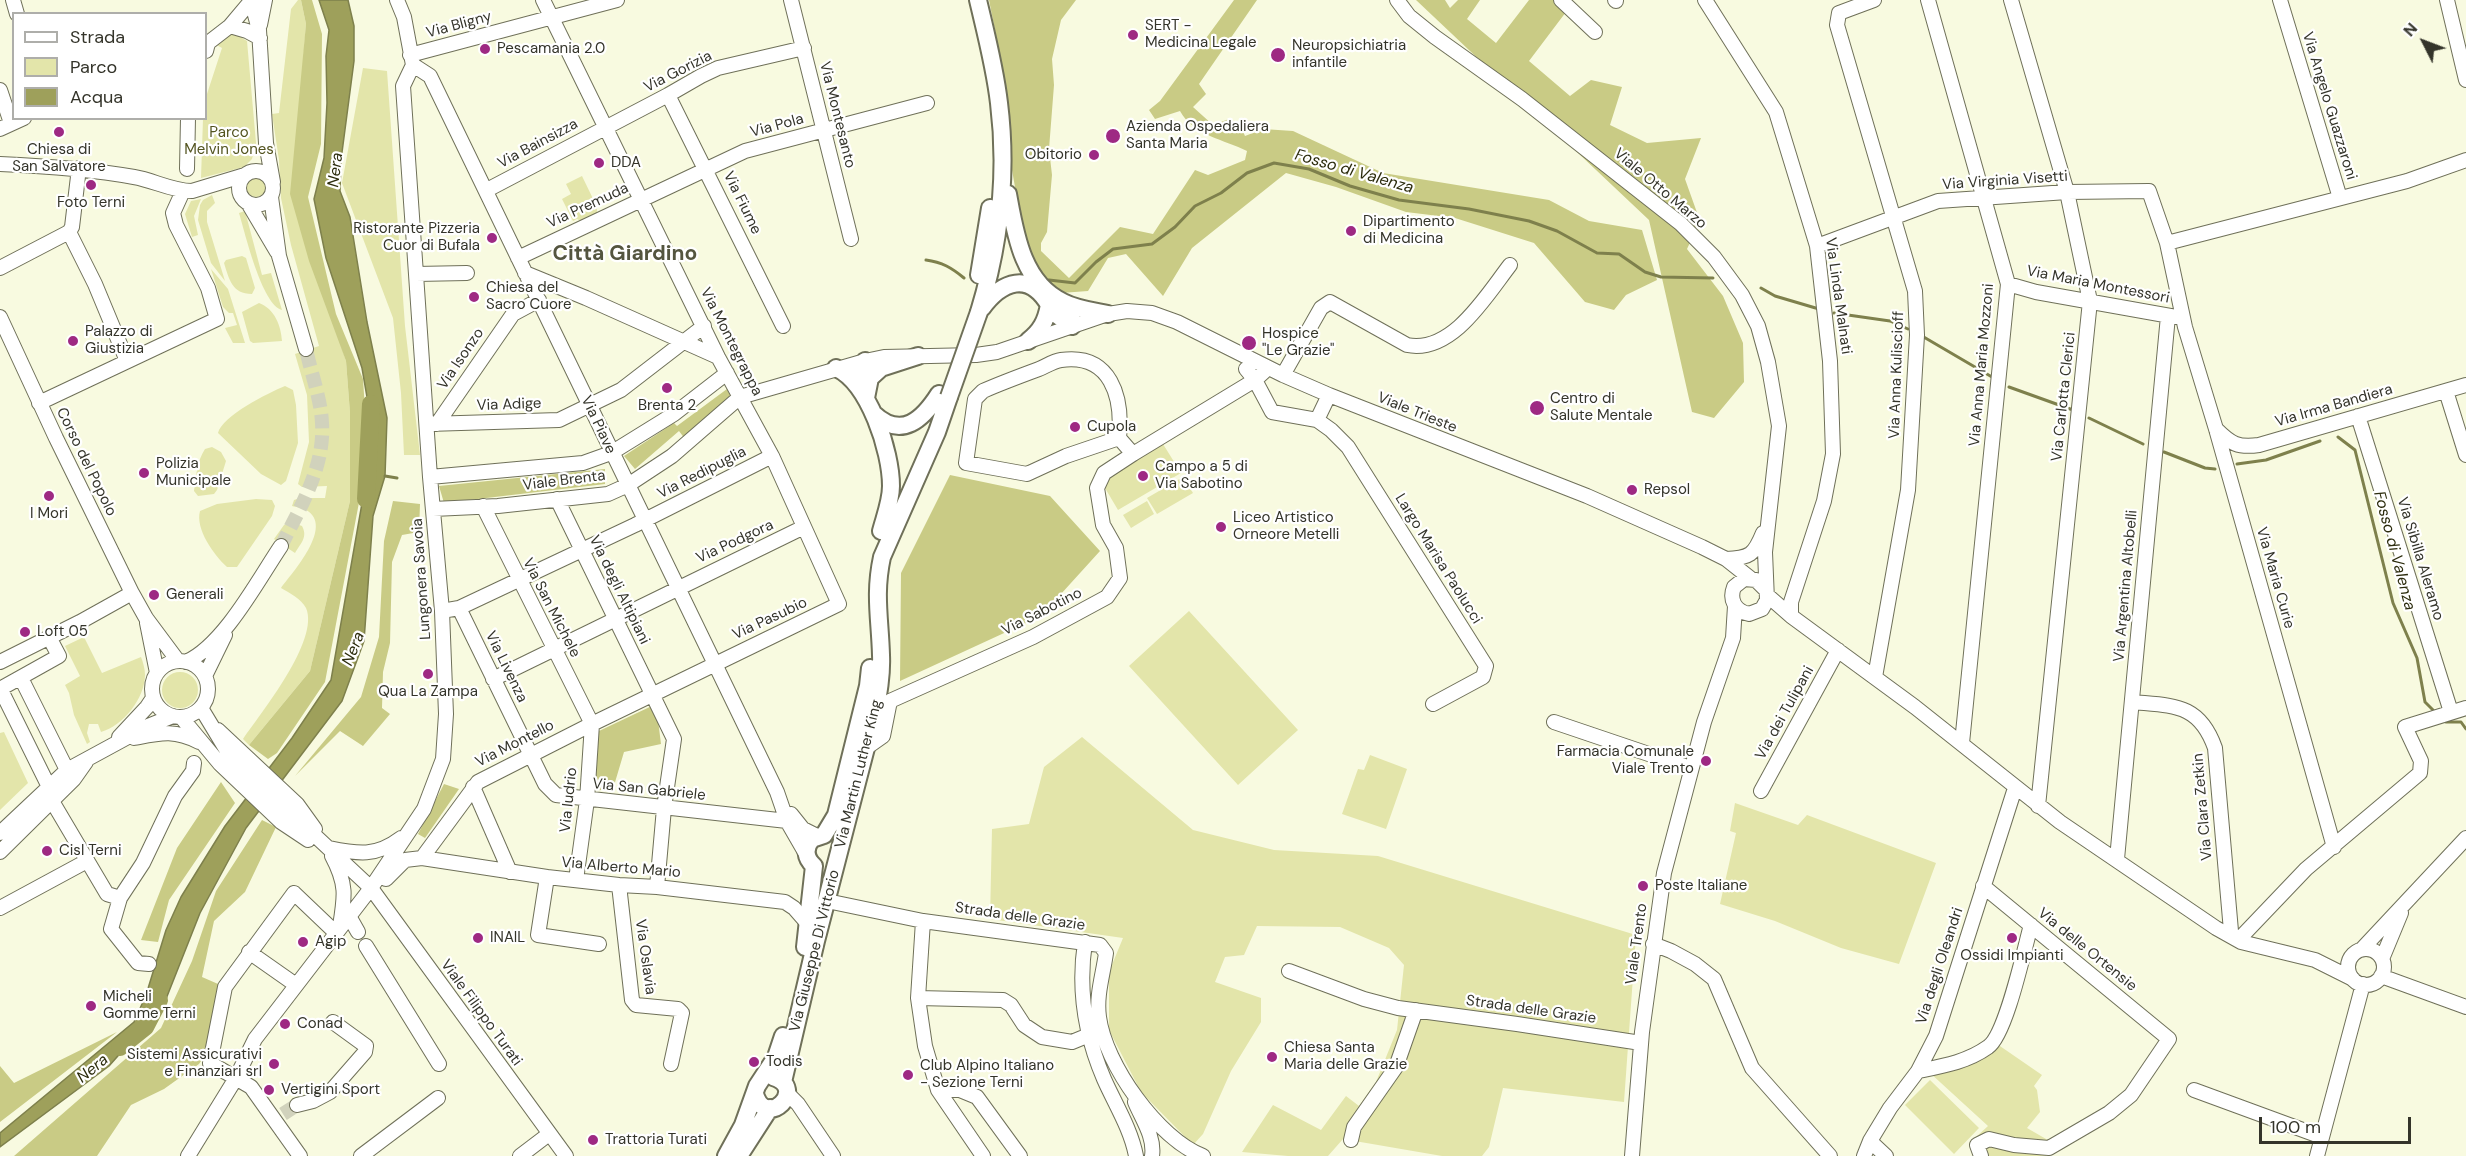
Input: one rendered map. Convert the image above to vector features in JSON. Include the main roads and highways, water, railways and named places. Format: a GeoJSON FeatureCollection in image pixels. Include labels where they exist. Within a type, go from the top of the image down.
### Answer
{"type":"FeatureCollection","features":[{"type":"Feature","properties":{"kind":"main road","name":"Via Martin Luther King"},"geometry":{"type":"LineString","coordinates":[[968,0],[988,101],[993,172],[974,311]]}},
{"type":"Feature","properties":{"kind":"main road","name":"Via Martin Luther King"},"geometry":{"type":"LineString","coordinates":[[839,856],[836,842],[820,835],[836,815],[868,686],[871,656],[866,603],[872,554],[944,395],[997,244],[1003,172],[999,101],[978,0]]}},
{"type":"Feature","properties":{"kind":"main road"},"geometry":{"type":"LineString","coordinates":[[1003,172],[1014,227],[1024,260],[1035,278],[1056,304],[1108,314]]}},
{"type":"Feature","properties":{"kind":"main road"},"geometry":{"type":"LineString","coordinates":[[974,311],[1003,288],[1016,283],[1030,285],[1056,304],[1070,310],[1072,326]]}},
{"type":"Feature","properties":{"kind":"main road"},"geometry":{"type":"LineString","coordinates":[[1028,341],[1042,328],[1056,304]]}},
{"type":"Feature","properties":{"kind":"main road"},"geometry":{"type":"LineString","coordinates":[[865,387],[881,368],[918,356]]}},
{"type":"Feature","properties":{"kind":"main road"},"geometry":{"type":"LineString","coordinates":[[865,361],[859,372],[874,414],[891,483],[881,531]]}},
{"type":"Feature","properties":{"kind":"main road"},"geometry":{"type":"LineString","coordinates":[[836,368],[865,387]]}},
{"type":"Feature","properties":{"kind":"main road","name":"Via Martin Luther King"},"geometry":{"type":"LineString","coordinates":[[839,856],[879,687],[881,656],[876,602],[882,556],[937,432],[944,395]]}},
{"type":"Feature","properties":{"kind":"main road"},"geometry":{"type":"LineString","coordinates":[[874,414],[889,424],[905,426],[920,419],[944,395]]}},
{"type":"Feature","properties":{"kind":"main road"},"geometry":{"type":"LineString","coordinates":[[810,860],[808,843],[820,835]]}},
{"type":"Feature","properties":{"kind":"main road","name":"Via Giuseppe Di Vittorio"},"geometry":{"type":"LineString","coordinates":[[726,1156],[776,1057],[784,1035],[807,939],[810,860],[829,867],[839,856]]}},
{"type":"Feature","properties":{"kind":"main road","name":"Via Giuseppe Di Vittorio"},"geometry":{"type":"LineString","coordinates":[[739,1156],[779,1098],[839,856]]}},
{"type":"Feature","properties":{"kind":"main road"},"geometry":{"type":"LineString","coordinates":[[771,1077],[779,1098],[762,1105],[759,1087],[771,1077]]}},
{"type":"Feature","properties":{"kind":"water"},"geometry":{"type":"Polygon","coordinates":[[[319,0],[348,0],[354,26],[354,61],[341,160],[340,191],[350,217],[367,322],[387,418],[385,476],[373,516],[364,641],[342,701],[246,828],[200,913],[164,1004],[109,1066],[0,1147],[0,1133],[134,1022],[146,995],[166,930],[181,897],[225,826],[292,738],[331,680],[371,452],[367,397],[362,368],[326,258],[314,199],[324,158],[327,103],[326,56],[329,30],[319,0]]]}},
{"type":"Feature","properties":{"kind":"waterway","name":"Fosso di Valenza"},"geometry":{"type":"LineString","coordinates":[[1049,280],[1075,283],[1113,249],[1152,244],[1175,227],[1195,206],[1221,193],[1247,173],[1274,163],[1309,169],[1350,186],[1399,200],[1469,209],[1529,221],[1557,231],[1597,253],[1619,254],[1645,272],[1661,277],[1713,278]]}},
{"type":"Feature","properties":{"kind":"waterway","name":"Fosso di Valenza"},"geometry":{"type":"LineString","coordinates":[[926,260],[947,266],[964,278]]}},
{"type":"Feature","properties":{"kind":"waterway","name":"Fosso di Valenza"},"geometry":{"type":"LineString","coordinates":[[1761,288],[1775,296],[1819,309]]}},
{"type":"Feature","properties":{"kind":"waterway","name":"Fosso di Valenza"},"geometry":{"type":"LineString","coordinates":[[1834,313],[1890,321],[1908,329]]}},
{"type":"Feature","properties":{"kind":"waterway","name":"Fosso di Valenza"},"geometry":{"type":"LineString","coordinates":[[1922,336],[1992,377]]}},
{"type":"Feature","properties":{"kind":"waterway","name":"Fosso di Valenza"},"geometry":{"type":"LineString","coordinates":[[2009,387],[2073,410]]}},
{"type":"Feature","properties":{"kind":"waterway","name":"Nera"},"geometry":{"type":"LineString","coordinates":[[366,499],[371,404]]}},
{"type":"Feature","properties":{"kind":"waterway","name":"Fosso di Valenza"},"geometry":{"type":"LineString","coordinates":[[2089,418],[2143,444]]}},
{"type":"Feature","properties":{"kind":"waterway","name":"Fosso di Valenza"},"geometry":{"type":"LineString","coordinates":[[2338,437],[2355,450],[2393,603],[2417,658],[2425,702],[2433,710]]}},
{"type":"Feature","properties":{"kind":"waterway","name":"Fosso di Valenza"},"geometry":{"type":"LineString","coordinates":[[2237,464],[2266,460],[2320,441]]}},
{"type":"Feature","properties":{"kind":"waterway","name":"Fosso di Valenza"},"geometry":{"type":"LineString","coordinates":[[2164,452],[2205,468],[2215,469]]}},
{"type":"Feature","properties":{"kind":"waterway","name":"Fosso di Valenza"},"geometry":{"type":"LineString","coordinates":[[385,476],[397,478]]}},
{"type":"Feature","properties":{"kind":"waterway","name":"Fosso di Valenza"},"geometry":{"type":"LineString","coordinates":[[2446,722],[2461,722],[2466,729]]}},
{"type":"Feature","properties":{"kind":"waterway","name":"Nera"},"geometry":{"type":"LineString","coordinates":[[120,1047],[145,1027],[159,1000]]}},
{"type":"Feature","properties":{"kind":"tunnel"},"geometry":{"type":"LineString","coordinates":[[281,546],[310,487],[320,455],[322,439],[320,405],[306,349]]}},
{"type":"Feature","properties":{"kind":"tunnel"},"geometry":{"type":"LineString","coordinates":[[283,1114],[297,1105]]}},
{"type":"Feature","properties":{"kind":"place","name":"SERT - Medicina Legale"},"geometry":{"type":"Point","coordinates":[1133,35]}},
{"type":"Feature","properties":{"kind":"place","name":"Pescamania 2.0"},"geometry":{"type":"Point","coordinates":[485,49]}},
{"type":"Feature","properties":{"kind":"place","name":"Neuropsichiatria infantile"},"geometry":{"type":"Point","coordinates":[1278,55]}},
{"type":"Feature","properties":{"kind":"place","name":"Chiesa di San Salvatore"},"geometry":{"type":"Point","coordinates":[59,132]}},
{"type":"Feature","properties":{"kind":"place","name":"Azienda Ospedaliera Santa Maria"},"geometry":{"type":"Point","coordinates":[1113,136]}},
{"type":"Feature","properties":{"kind":"place","name":"Obitorio"},"geometry":{"type":"Point","coordinates":[1094,155]}},
{"type":"Feature","properties":{"kind":"place","name":"DDA"},"geometry":{"type":"Point","coordinates":[599,163]}},
{"type":"Feature","properties":{"kind":"place","name":"Foto Terni"},"geometry":{"type":"Point","coordinates":[91,185]}},
{"type":"Feature","properties":{"kind":"place","name":"Dipartimento di Medicina"},"geometry":{"type":"Point","coordinates":[1351,231]}},
{"type":"Feature","properties":{"kind":"place","name":"Ristorante Pizzeria Cuor di Bufala"},"geometry":{"type":"Point","coordinates":[492,238]}},
{"type":"Feature","properties":{"kind":"place","name":"Chiesa del Sacro Cuore"},"geometry":{"type":"Point","coordinates":[474,297]}},
{"type":"Feature","properties":{"kind":"place","name":"Palazzo di Giustizia"},"geometry":{"type":"Point","coordinates":[73,341]}},
{"type":"Feature","properties":{"kind":"place","name":"Hospice \"Le Grazie\""},"geometry":{"type":"Point","coordinates":[1249,343]}},
{"type":"Feature","properties":{"kind":"place","name":"Brenta 2"},"geometry":{"type":"Point","coordinates":[667,388]}},
{"type":"Feature","properties":{"kind":"place","name":"Centro di Salute Mentale"},"geometry":{"type":"Point","coordinates":[1537,408]}},
{"type":"Feature","properties":{"kind":"place","name":"Cupola"},"geometry":{"type":"Point","coordinates":[1075,427]}},
{"type":"Feature","properties":{"kind":"place","name":"Polizia Municipale"},"geometry":{"type":"Point","coordinates":[144,473]}},
{"type":"Feature","properties":{"kind":"place","name":"Campo a 5 di Via Sabotino"},"geometry":{"type":"Point","coordinates":[1143,476]}},
{"type":"Feature","properties":{"kind":"place","name":"Repsol"},"geometry":{"type":"Point","coordinates":[1632,490]}},
{"type":"Feature","properties":{"kind":"place","name":"I Mori"},"geometry":{"type":"Point","coordinates":[49,496]}},
{"type":"Feature","properties":{"kind":"place","name":"Liceo Artistico Orneore Metelli"},"geometry":{"type":"Point","coordinates":[1221,527]}},
{"type":"Feature","properties":{"kind":"place","name":"Generali"},"geometry":{"type":"Point","coordinates":[154,595]}},
{"type":"Feature","properties":{"kind":"place","name":"Loft 05"},"geometry":{"type":"Point","coordinates":[25,632]}},
{"type":"Feature","properties":{"kind":"place","name":"Qua La Zampa"},"geometry":{"type":"Point","coordinates":[428,674]}},
{"type":"Feature","properties":{"kind":"place","name":"Farmacia Comunale Viale Trento"},"geometry":{"type":"Point","coordinates":[1706,761]}},
{"type":"Feature","properties":{"kind":"place","name":"Cisl Terni"},"geometry":{"type":"Point","coordinates":[47,851]}},
{"type":"Feature","properties":{"kind":"place","name":"Poste Italiane"},"geometry":{"type":"Point","coordinates":[1643,886]}},
{"type":"Feature","properties":{"kind":"place","name":"INAIL"},"geometry":{"type":"Point","coordinates":[478,938]}},
{"type":"Feature","properties":{"kind":"place","name":"Ossidi Impianti"},"geometry":{"type":"Point","coordinates":[2012,938]}},
{"type":"Feature","properties":{"kind":"place","name":"Agip"},"geometry":{"type":"Point","coordinates":[303,942]}},
{"type":"Feature","properties":{"kind":"place","name":"Micheli Gomme Terni"},"geometry":{"type":"Point","coordinates":[91,1006]}},
{"type":"Feature","properties":{"kind":"place","name":"Conad"},"geometry":{"type":"Point","coordinates":[285,1024]}},
{"type":"Feature","properties":{"kind":"place","name":"Chiesa Santa Maria delle Grazie"},"geometry":{"type":"Point","coordinates":[1272,1057]}},
{"type":"Feature","properties":{"kind":"place","name":"Todis"},"geometry":{"type":"Point","coordinates":[754,1062]}},
{"type":"Feature","properties":{"kind":"place","name":"Sistemi Assicurativi e Finanziari srl"},"geometry":{"type":"Point","coordinates":[274,1064]}},
{"type":"Feature","properties":{"kind":"place","name":"Club Alpino Italiano - Sezione Terni"},"geometry":{"type":"Point","coordinates":[908,1075]}},
{"type":"Feature","properties":{"kind":"place","name":"Vertigini Sport"},"geometry":{"type":"Point","coordinates":[269,1090]}},
{"type":"Feature","properties":{"kind":"place","name":"Trattoria Turati"},"geometry":{"type":"Point","coordinates":[593,1140]}},
{"type":"Feature","properties":{"kind":"district","name":"Città Giardino"},"geometry":{"type":"Point","coordinates":[625,254]}},
{"type":"Feature","properties":{"kind":"park label","name":"Parco Melvin Jones"},"geometry":{"type":"Point","coordinates":[229,142]}}]}
